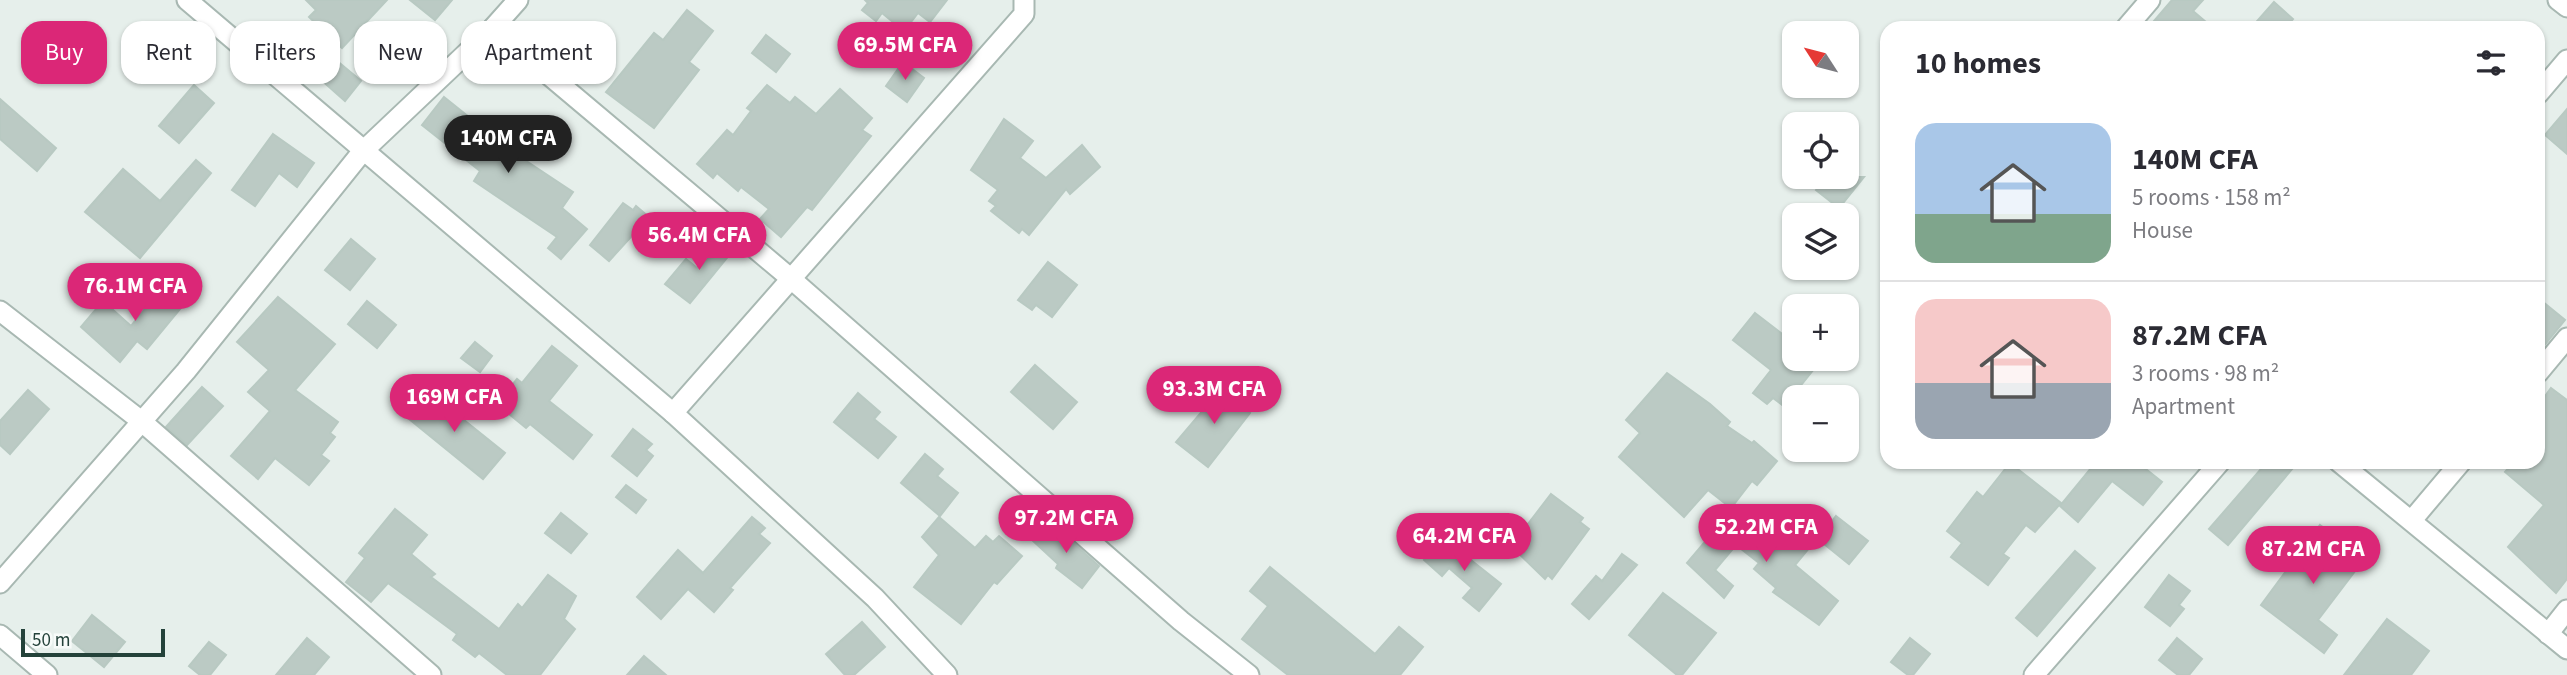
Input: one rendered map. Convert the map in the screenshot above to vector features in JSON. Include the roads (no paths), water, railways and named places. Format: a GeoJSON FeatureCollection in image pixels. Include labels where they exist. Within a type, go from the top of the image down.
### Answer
{"type":"FeatureCollection","features":[{"type":"Feature","properties":{"kind":"street"},"geometry":{"type":"LineString","coordinates":[[187,0],[362,152],[673,412],[875,598],[947,675]]}},
{"type":"Feature","properties":{"kind":"street"},"geometry":{"type":"LineString","coordinates":[[498,21],[517,0]]}},
{"type":"Feature","properties":{"kind":"street"},"geometry":{"type":"LineString","coordinates":[[673,412],[789,277],[1024,14],[1024,0]]}},
{"type":"Feature","properties":{"kind":"street"},"geometry":{"type":"LineString","coordinates":[[2132,21],[2150,0]]}},
{"type":"Feature","properties":{"kind":"street"},"geometry":{"type":"LineString","coordinates":[[2558,0],[2567,7]]}},
{"type":"Feature","properties":{"kind":"street"},"geometry":{"type":"LineString","coordinates":[[0,583],[140,420],[186,371],[362,152],[461,58]]}},
{"type":"Feature","properties":{"kind":"street"},"geometry":{"type":"LineString","coordinates":[[2545,86],[2567,60]]}},
{"type":"Feature","properties":{"kind":"street"},"geometry":{"type":"LineString","coordinates":[[560,84],[789,277],[1181,621],[1250,675]]}},
{"type":"Feature","properties":{"kind":"street"},"geometry":{"type":"LineString","coordinates":[[0,311],[140,420],[431,675]]}},
{"type":"Feature","properties":{"kind":"street"},"geometry":{"type":"LineString","coordinates":[[2545,365],[2567,338]]}},
{"type":"Feature","properties":{"kind":"street"},"geometry":{"type":"LineString","coordinates":[[2034,675],[2214,469]]}},
{"type":"Feature","properties":{"kind":"street"},"geometry":{"type":"LineString","coordinates":[[2348,469],[2567,649]]}},
{"type":"Feature","properties":{"kind":"street"},"geometry":{"type":"LineString","coordinates":[[2412,520],[2455,469]]}},
{"type":"Feature","properties":{"kind":"street"},"geometry":{"type":"LineString","coordinates":[[2548,634],[2567,610]]}},
{"type":"Feature","properties":{"kind":"street"},"geometry":{"type":"LineString","coordinates":[[0,635],[47,675]]}}]}
